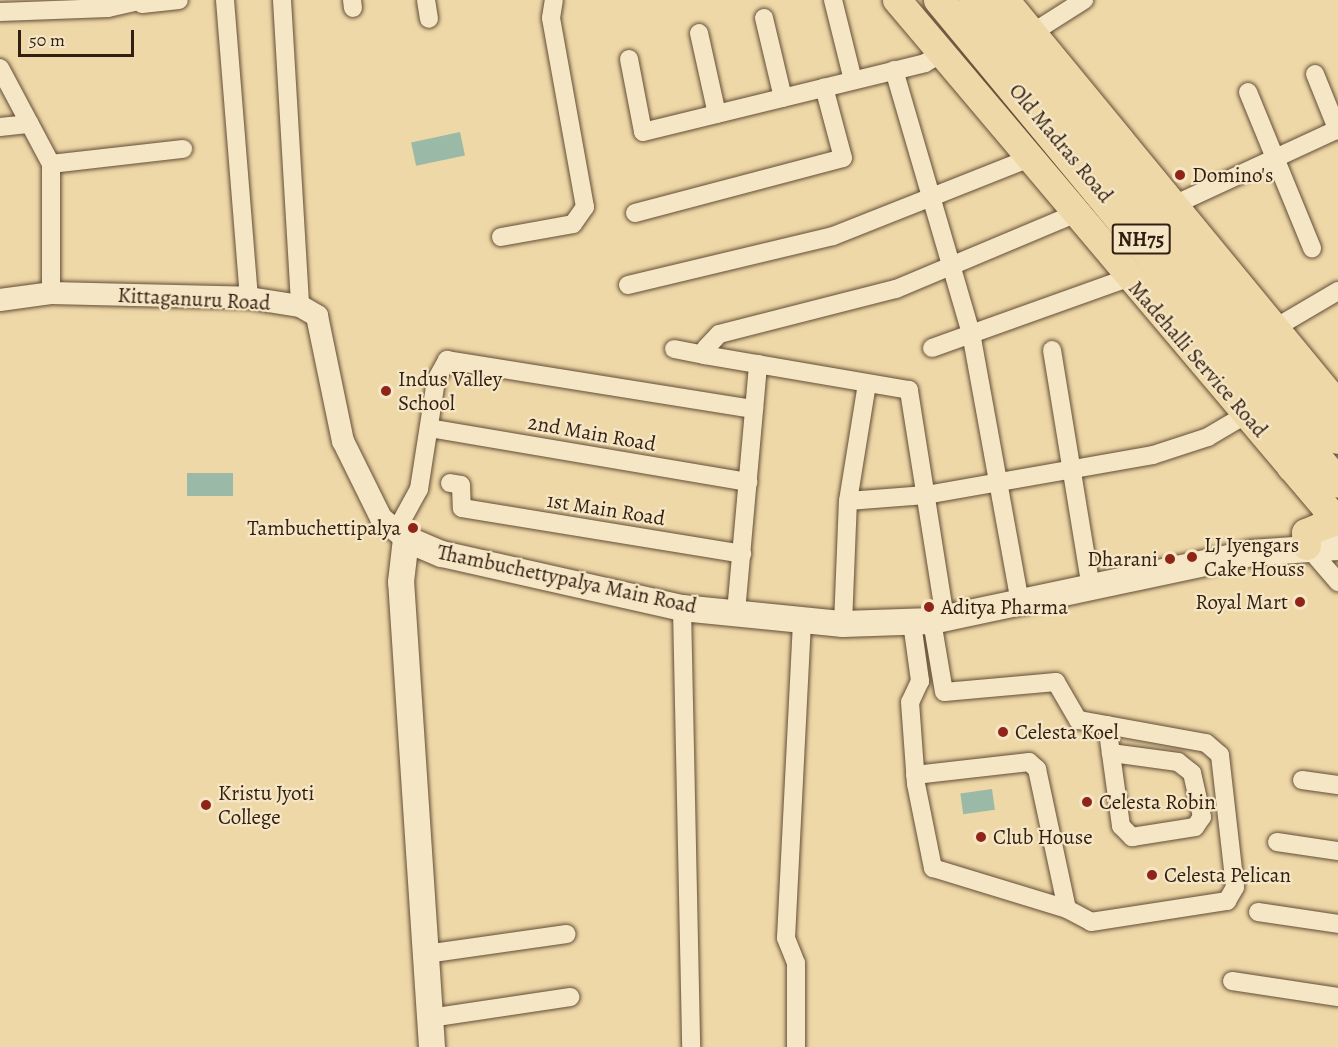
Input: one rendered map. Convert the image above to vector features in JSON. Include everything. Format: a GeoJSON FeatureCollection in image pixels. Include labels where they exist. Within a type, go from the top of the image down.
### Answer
{"type":"FeatureCollection","features":[{"type":"Feature","properties":{"kind":"highway","name":"Old Madras Road"},"geometry":{"type":"LineString","coordinates":[[939,0],[1298,429],[1338,483]]}},
{"type":"Feature","properties":{"kind":"highway","name":"Old Madras Road"},"geometry":{"type":"LineString","coordinates":[[974,0],[1338,439]]}},
{"type":"Feature","properties":{"kind":"highway"},"geometry":{"type":"LineString","coordinates":[[1292,467],[1298,429]]}},
{"type":"Feature","properties":{"kind":"main road","name":"Madehalli Service Road"},"geometry":{"type":"LineString","coordinates":[[897,0],[1027,159],[1127,278],[1292,467],[1329,515],[1330,523],[1306,533],[1307,546]]}},
{"type":"Feature","properties":{"kind":"main road"},"geometry":{"type":"LineString","coordinates":[[1005,0],[1176,204],[1338,405]]}},
{"type":"Feature","properties":{"kind":"main road","name":"Thambuchettypalya Main Road"},"geometry":{"type":"LineString","coordinates":[[432,1047],[401,582],[401,535],[442,554],[682,608],[802,618],[843,624],[930,621],[1091,587],[1307,546],[1338,547]]}},
{"type":"Feature","properties":{"kind":"street"},"geometry":{"type":"LineString","coordinates":[[0,12],[88,4],[179,0]]}},
{"type":"Feature","properties":{"kind":"street"},"geometry":{"type":"LineString","coordinates":[[225,0],[249,297]]}},
{"type":"Feature","properties":{"kind":"street"},"geometry":{"type":"LineString","coordinates":[[282,0],[300,306]]}},
{"type":"Feature","properties":{"kind":"street"},"geometry":{"type":"LineString","coordinates":[[426,0],[429,19]]}},
{"type":"Feature","properties":{"kind":"street"},"geometry":{"type":"LineString","coordinates":[[501,237],[573,224],[585,207],[551,18],[554,0]]}},
{"type":"Feature","properties":{"kind":"street"},"geometry":{"type":"LineString","coordinates":[[833,0],[853,80]]}},
{"type":"Feature","properties":{"kind":"street"},"geometry":{"type":"LineString","coordinates":[[1032,33],[1084,0]]}},
{"type":"Feature","properties":{"kind":"street"},"geometry":{"type":"LineString","coordinates":[[764,18],[783,98]]}},
{"type":"Feature","properties":{"kind":"street"},"geometry":{"type":"LineString","coordinates":[[699,33],[717,114]]}},
{"type":"Feature","properties":{"kind":"street"},"geometry":{"type":"LineString","coordinates":[[629,59],[642,132],[894,70],[942,53]]}},
{"type":"Feature","properties":{"kind":"street"},"geometry":{"type":"LineString","coordinates":[[0,68],[51,164],[51,293]]}},
{"type":"Feature","properties":{"kind":"street"},"geometry":{"type":"LineString","coordinates":[[894,70],[930,200],[971,333],[1002,482],[1020,602]]}},
{"type":"Feature","properties":{"kind":"street"},"geometry":{"type":"LineString","coordinates":[[1176,204],[1274,155],[1338,130],[1315,74]]}},
{"type":"Feature","properties":{"kind":"street"},"geometry":{"type":"LineString","coordinates":[[635,213],[843,158],[824,87]]}},
{"type":"Feature","properties":{"kind":"street"},"geometry":{"type":"LineString","coordinates":[[1248,92],[1312,248]]}},
{"type":"Feature","properties":{"kind":"street"},"geometry":{"type":"LineString","coordinates":[[0,127],[30,124]]}},
{"type":"Feature","properties":{"kind":"street"},"geometry":{"type":"LineString","coordinates":[[51,164],[183,149]]}},
{"type":"Feature","properties":{"kind":"street"},"geometry":{"type":"LineString","coordinates":[[628,285],[833,236],[930,200],[1027,159]]}},
{"type":"Feature","properties":{"kind":"street"},"geometry":{"type":"LineString","coordinates":[[705,355],[709,342],[719,334],[896,289],[952,268],[1074,214]]}},
{"type":"Feature","properties":{"kind":"street"},"geometry":{"type":"LineString","coordinates":[[932,348],[1127,278]]}},
{"type":"Feature","properties":{"kind":"street"},"geometry":{"type":"LineString","coordinates":[[1275,328],[1338,291]]}},
{"type":"Feature","properties":{"kind":"street","name":"Kittaganuru Road"},"geometry":{"type":"LineString","coordinates":[[0,300],[51,293],[249,297],[300,306],[317,315],[343,441],[363,488],[401,535]]}},
{"type":"Feature","properties":{"kind":"street"},"geometry":{"type":"LineString","coordinates":[[674,349],[909,390],[926,495],[930,621],[944,692]]}},
{"type":"Feature","properties":{"kind":"street"},"geometry":{"type":"LineString","coordinates":[[1052,350],[1091,587]]}},
{"type":"Feature","properties":{"kind":"street"},"geometry":{"type":"LineString","coordinates":[[401,535],[419,489],[436,380],[447,360],[754,409]]}},
{"type":"Feature","properties":{"kind":"street"},"geometry":{"type":"LineString","coordinates":[[736,612],[758,364]]}},
{"type":"Feature","properties":{"kind":"street"},"geometry":{"type":"LineString","coordinates":[[843,624],[848,501],[867,384]]}},
{"type":"Feature","properties":{"kind":"street"},"geometry":{"type":"LineString","coordinates":[[848,501],[926,495],[1073,471],[1186,445],[1247,414]]}},
{"type":"Feature","properties":{"kind":"street","name":"2nd Main Road"},"geometry":{"type":"LineString","coordinates":[[429,428],[748,482]]}},
{"type":"Feature","properties":{"kind":"street","name":"1st Main Road"},"geometry":{"type":"LineString","coordinates":[[450,483],[461,484],[462,508],[742,554]]}},
{"type":"Feature","properties":{"kind":"street"},"geometry":{"type":"LineString","coordinates":[[1307,546],[1338,582]]}},
{"type":"Feature","properties":{"kind":"street"},"geometry":{"type":"LineString","coordinates":[[682,608],[692,1047]]}},
{"type":"Feature","properties":{"kind":"street"},"geometry":{"type":"LineString","coordinates":[[796,1047],[796,963],[786,938],[802,618]]}},
{"type":"Feature","properties":{"kind":"street"},"geometry":{"type":"LineString","coordinates":[[910,702],[944,692],[1056,682],[1078,720],[1206,743],[1220,755],[1235,887],[1227,901],[1090,922],[1066,909],[933,868],[915,775],[910,702],[920,681],[930,621]]}},
{"type":"Feature","properties":{"kind":"street"},"geometry":{"type":"LineString","coordinates":[[1107,725],[1121,826],[1132,837],[1189,832],[1202,817],[1201,803],[1192,773],[1178,762],[1111,753]]}},
{"type":"Feature","properties":{"kind":"street"},"geometry":{"type":"LineString","coordinates":[[915,775],[1029,762],[1037,769],[1066,909]]}},
{"type":"Feature","properties":{"kind":"street"},"geometry":{"type":"LineString","coordinates":[[1302,780],[1338,785]]}},
{"type":"Feature","properties":{"kind":"street"},"geometry":{"type":"LineString","coordinates":[[1201,803],[1225,799]]}},
{"type":"Feature","properties":{"kind":"street"},"geometry":{"type":"LineString","coordinates":[[1277,842],[1338,851]]}},
{"type":"Feature","properties":{"kind":"street"},"geometry":{"type":"LineString","coordinates":[[1258,912],[1338,924]]}},
{"type":"Feature","properties":{"kind":"street"},"geometry":{"type":"LineString","coordinates":[[426,954],[567,934]]}},
{"type":"Feature","properties":{"kind":"street"},"geometry":{"type":"LineString","coordinates":[[1232,981],[1338,997]]}},
{"type":"Feature","properties":{"kind":"street"},"geometry":{"type":"LineString","coordinates":[[430,1018],[570,998]]}},
{"type":"Feature","properties":{"kind":"shaded area"},"geometry":{"type":"Polygon","coordinates":[[[460,132],[465,155],[416,166],[411,142],[460,132]]]}},
{"type":"Feature","properties":{"kind":"shaded area"},"geometry":{"type":"Polygon","coordinates":[[[187,473],[233,473],[233,496],[187,496],[187,473]]]}},
{"type":"Feature","properties":{"kind":"shaded area"},"geometry":{"type":"Polygon","coordinates":[[[992,789],[995,810],[963,814],[960,793],[992,789]]]}},
{"type":"Feature","properties":{"kind":"place","name":"Domino's"},"geometry":{"type":"Point","coordinates":[1180,175]}},
{"type":"Feature","properties":{"kind":"place","name":"Indus Valley School"},"geometry":{"type":"Point","coordinates":[386,391]}},
{"type":"Feature","properties":{"kind":"place","name":"Tambuchettipalya"},"geometry":{"type":"Point","coordinates":[413,528]}},
{"type":"Feature","properties":{"kind":"place","name":"LJ Iyengars Cake Houss"},"geometry":{"type":"Point","coordinates":[1192,557]}},
{"type":"Feature","properties":{"kind":"place","name":"Dharani"},"geometry":{"type":"Point","coordinates":[1170,559]}},
{"type":"Feature","properties":{"kind":"place","name":"Royal Mart"},"geometry":{"type":"Point","coordinates":[1300,602]}},
{"type":"Feature","properties":{"kind":"place","name":"Aditya Pharma"},"geometry":{"type":"Point","coordinates":[929,607]}},
{"type":"Feature","properties":{"kind":"place","name":"Celesta Koel"},"geometry":{"type":"Point","coordinates":[1003,732]}},
{"type":"Feature","properties":{"kind":"place","name":"Celesta Robin"},"geometry":{"type":"Point","coordinates":[1087,802]}},
{"type":"Feature","properties":{"kind":"place","name":"Kristu Jyoti College"},"geometry":{"type":"Point","coordinates":[206,805]}},
{"type":"Feature","properties":{"kind":"place","name":"Club House"},"geometry":{"type":"Point","coordinates":[981,837]}},
{"type":"Feature","properties":{"kind":"place","name":"Celesta Pelican"},"geometry":{"type":"Point","coordinates":[1152,875]}}]}
